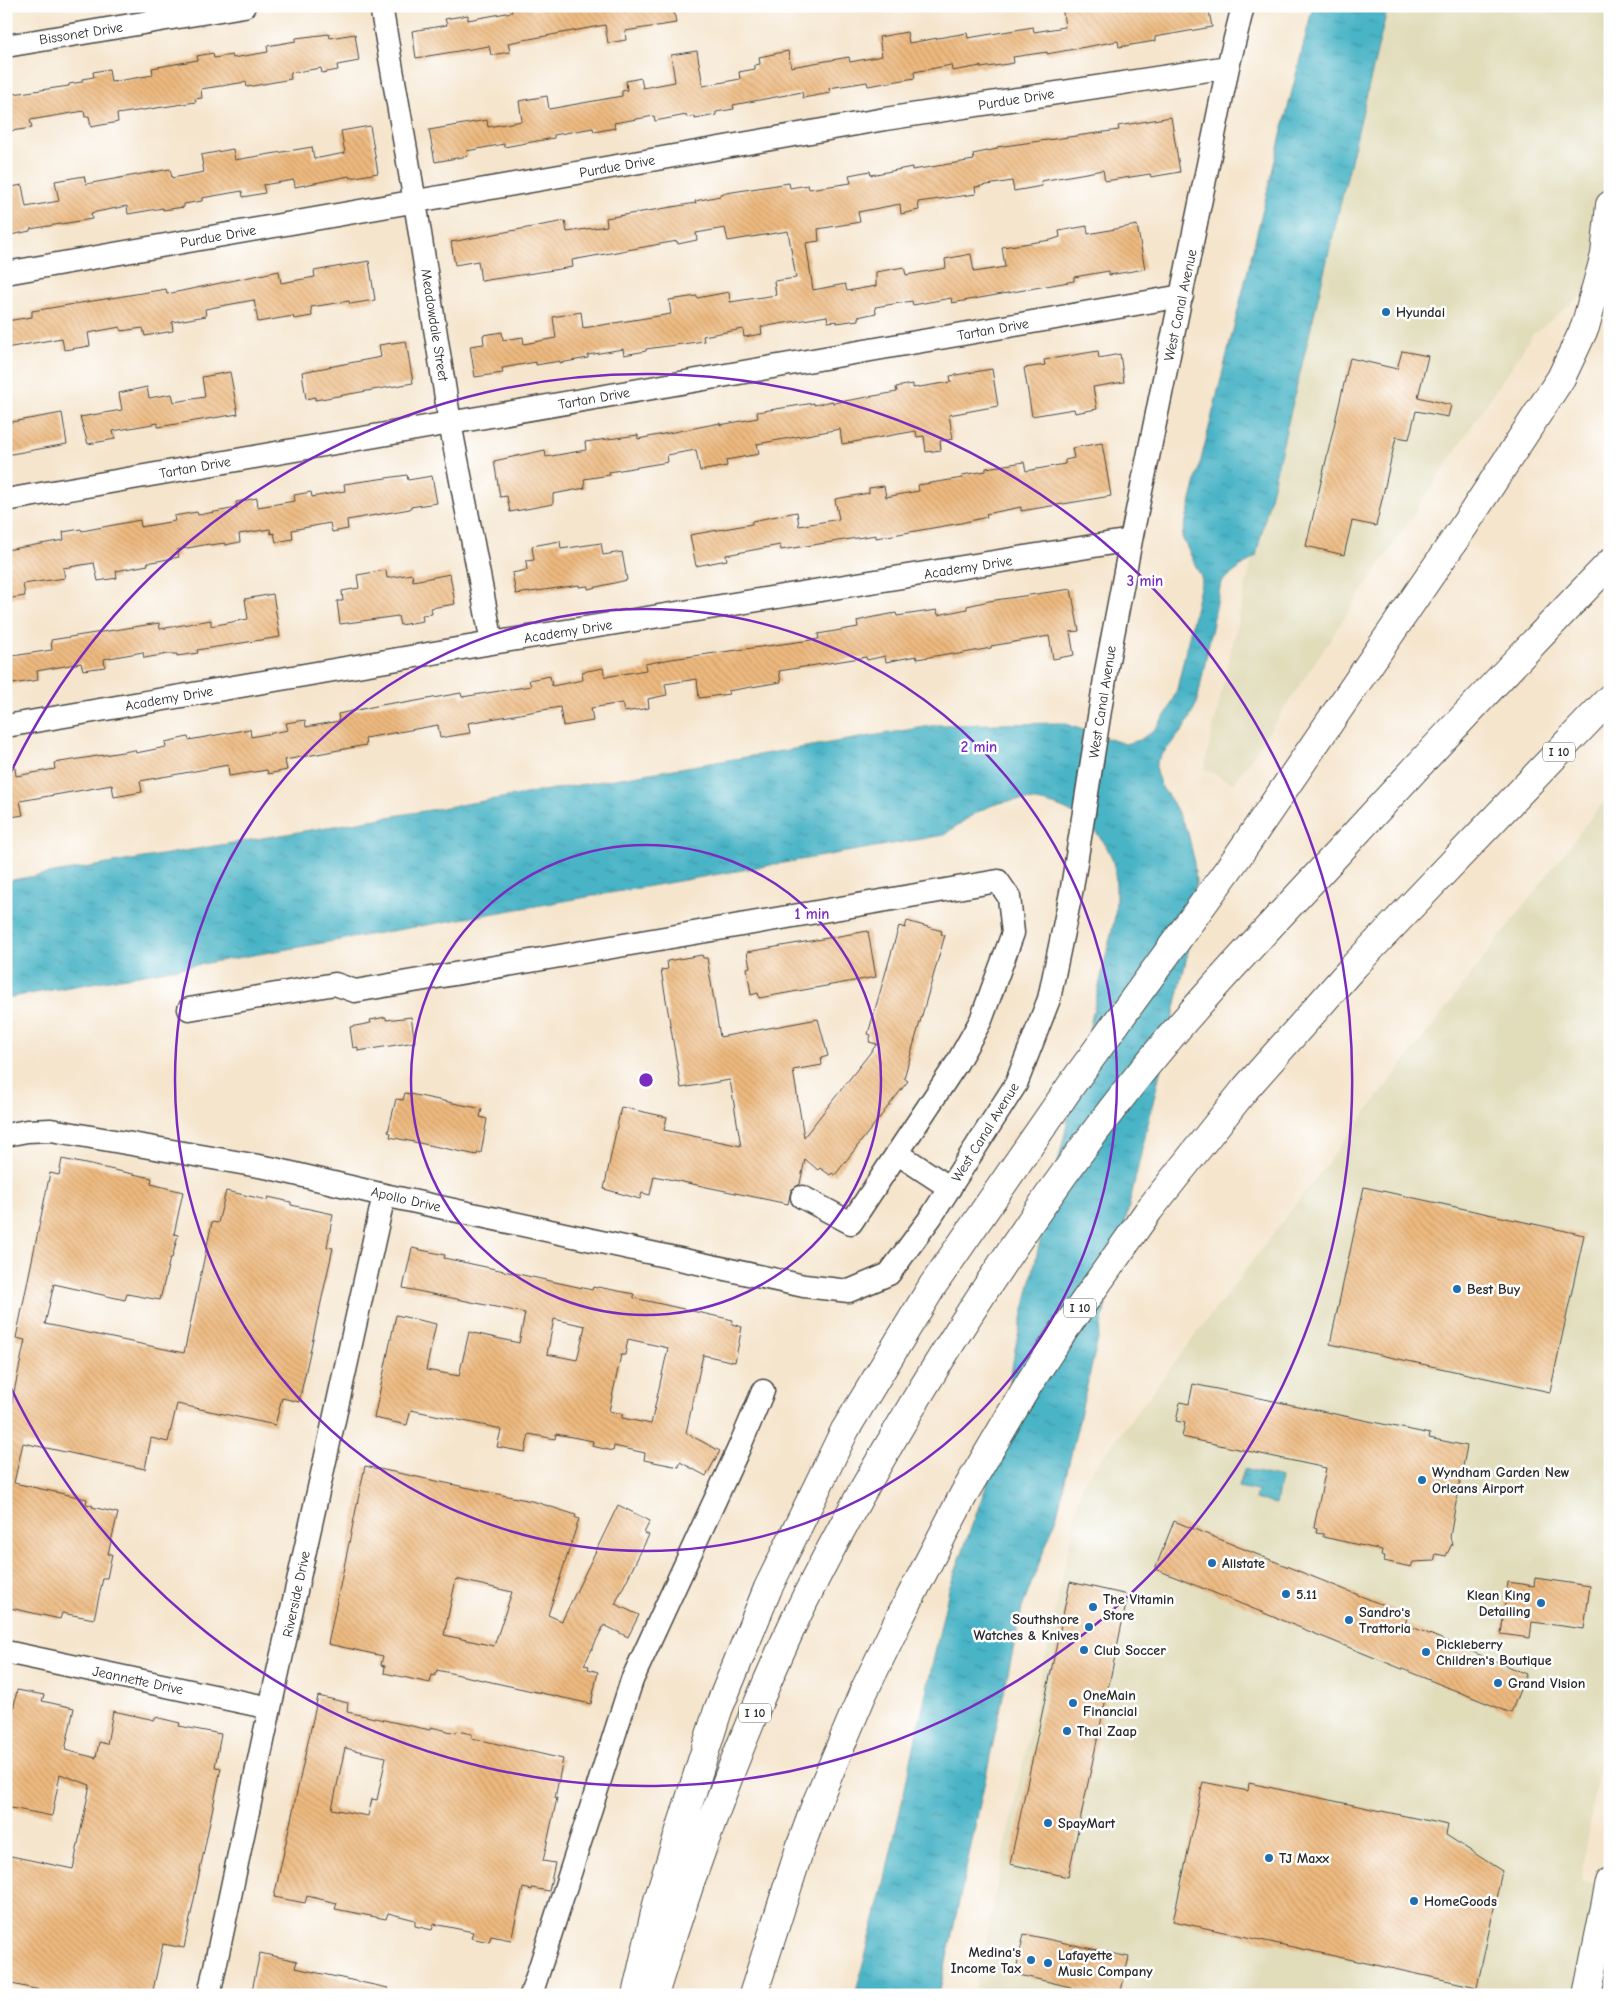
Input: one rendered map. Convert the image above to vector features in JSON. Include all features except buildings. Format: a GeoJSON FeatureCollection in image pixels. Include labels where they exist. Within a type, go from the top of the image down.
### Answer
{"type":"FeatureCollection","features":[{"type":"Feature","properties":{"kind":"main road"},"geometry":{"type":"LineString","coordinates":[[636,1995],[658,1900],[718,1710],[768,1588],[845,1430],[933,1285],[1072,1084],[1238,856],[1464,526],[1560,378],[1585,327],[1605,254],[1610,205]]}},
{"type":"Feature","properties":{"kind":"main road","name":"I 10"},"geometry":{"type":"LineString","coordinates":[[654,1995],[680,1908],[721,1795],[793,1626],[822,1566],[888,1446],[965,1319],[1038,1211],[1131,1085],[1226,974],[1511,665],[1610,563]]}},
{"type":"Feature","properties":{"kind":"main road","name":"I 10"},"geometry":{"type":"LineString","coordinates":[[753,1995],[784,1895],[836,1754],[900,1617],[970,1484],[1028,1385],[1062,1333],[1150,1210],[1246,1088],[1356,965],[1610,698]]}},
{"type":"Feature","properties":{"kind":"main road"},"geometry":{"type":"LineString","coordinates":[[1507,806],[1565,756],[1610,723]]}},
{"type":"Feature","properties":{"kind":"main road"},"geometry":{"type":"LineString","coordinates":[[1587,1995],[1605,1931],[1608,1895]]}},
{"type":"Feature","properties":{"kind":"street","name":"Bissonet Drive"},"geometry":{"type":"LineString","coordinates":[[6,46],[244,6]]}},
{"type":"Feature","properties":{"kind":"street","name":"Meadowdale Street"},"geometry":{"type":"LineString","coordinates":[[381,6],[415,202],[450,423],[492,643]]}},
{"type":"Feature","properties":{"kind":"street","name":"West Canal Avenue"},"geometry":{"type":"LineString","coordinates":[[804,1286],[849,1290],[888,1274],[931,1217],[1016,1084],[1049,999],[1072,888],[1107,666],[1131,540],[1228,67],[1243,6]]}},
{"type":"Feature","properties":{"kind":"street","name":"Purdue Drive"},"geometry":{"type":"LineString","coordinates":[[6,273],[885,119],[1228,67]]}},
{"type":"Feature","properties":{"kind":"street","name":"Tartan Drive"},"geometry":{"type":"LineString","coordinates":[[6,500],[1182,296]]}},
{"type":"Feature","properties":{"kind":"street","name":"Academy Drive"},"geometry":{"type":"LineString","coordinates":[[6,726],[492,643],[1131,540]]}},
{"type":"Feature","properties":{"kind":"street"},"geometry":{"type":"LineString","coordinates":[[189,1009],[335,984],[355,991],[998,881],[1009,898],[1013,933],[982,1020],[957,1063],[850,1223],[802,1197]]}},
{"type":"Feature","properties":{"kind":"street","name":"Apollo Drive"},"geometry":{"type":"LineString","coordinates":[[6,1135],[27,1131],[51,1130],[270,1168],[384,1195],[804,1286]]}},
{"type":"Feature","properties":{"kind":"street"},"geometry":{"type":"LineString","coordinates":[[897,1153],[950,1188]]}},
{"type":"Feature","properties":{"kind":"street","name":"Riverside Drive"},"geometry":{"type":"LineString","coordinates":[[209,1995],[270,1708],[384,1195]]}},
{"type":"Feature","properties":{"kind":"street"},"geometry":{"type":"LineString","coordinates":[[531,1995],[632,1680],[739,1448],[763,1391]]}},
{"type":"Feature","properties":{"kind":"street","name":"Jeannette Drive"},"geometry":{"type":"LineString","coordinates":[[6,1652],[270,1708]]}},
{"type":"Feature","properties":{"kind":"shaded area"},"geometry":{"type":"Polygon","coordinates":[[[1378,6],[1610,6],[1610,273],[1533,334],[1234,784],[1204,769],[1378,6]]]}},
{"type":"Feature","properties":{"kind":"shaded area"},"geometry":{"type":"Polygon","coordinates":[[[1610,793],[1610,1700],[1581,1881],[1610,1887],[1610,1995],[974,1995],[1082,1484],[1610,793]]]}},
{"type":"Feature","properties":{"kind":"water"},"geometry":{"type":"Polygon","coordinates":[[[1313,6],[1388,6],[1256,556],[1221,582],[1197,703],[1185,727],[1156,762],[1156,772],[1161,786],[1173,803],[1188,833],[1193,855],[1196,882],[1191,939],[1056,1519],[1022,1608],[939,1995],[855,1995],[882,1892],[949,1589],[1000,1448],[1015,1349],[1115,917],[1115,871],[1111,856],[1103,841],[1093,828],[1065,810],[1050,804],[1016,800],[985,808],[970,816],[944,835],[6,998],[6,881],[937,725],[1062,723],[1125,744],[1140,740],[1155,729],[1169,710],[1177,689],[1202,579],[1182,537],[1313,6]]]}},
{"type":"Feature","properties":{"kind":"water"},"geometry":{"type":"Polygon","coordinates":[[[1244,1469],[1281,1478],[1276,1504],[1255,1499],[1257,1491],[1239,1487],[1244,1469]]]}},
{"type":"Feature","properties":{"kind":"place","name":"Hyundai"},"geometry":{"type":"Point","coordinates":[1386,312]}},
{"type":"Feature","properties":{"kind":"place","name":"Best Buy"},"geometry":{"type":"Point","coordinates":[1457,1289]}},
{"type":"Feature","properties":{"kind":"place","name":"Wyndham Garden New Orleans Airport"},"geometry":{"type":"Point","coordinates":[1422,1480]}},
{"type":"Feature","properties":{"kind":"place","name":"Allstate"},"geometry":{"type":"Point","coordinates":[1212,1563]}},
{"type":"Feature","properties":{"kind":"place","name":"5.11"},"geometry":{"type":"Point","coordinates":[1286,1594]}},
{"type":"Feature","properties":{"kind":"place","name":"Klean King Detailing"},"geometry":{"type":"Point","coordinates":[1541,1603]}},
{"type":"Feature","properties":{"kind":"place","name":"The Vitamin Store"},"geometry":{"type":"Point","coordinates":[1093,1607]}},
{"type":"Feature","properties":{"kind":"place","name":"Sandro's Trattoria"},"geometry":{"type":"Point","coordinates":[1349,1620]}},
{"type":"Feature","properties":{"kind":"place","name":"Southshore Watches & Knives"},"geometry":{"type":"Point","coordinates":[1089,1627]}},
{"type":"Feature","properties":{"kind":"place","name":"Club Soccer"},"geometry":{"type":"Point","coordinates":[1084,1650]}},
{"type":"Feature","properties":{"kind":"place","name":"Pickleberry Children's Boutique"},"geometry":{"type":"Point","coordinates":[1426,1652]}},
{"type":"Feature","properties":{"kind":"place","name":"Grand Vision"},"geometry":{"type":"Point","coordinates":[1498,1683]}},
{"type":"Feature","properties":{"kind":"place","name":"OneMain Financial"},"geometry":{"type":"Point","coordinates":[1073,1703]}},
{"type":"Feature","properties":{"kind":"place","name":"Thai Zaap"},"geometry":{"type":"Point","coordinates":[1067,1731]}},
{"type":"Feature","properties":{"kind":"place","name":"SpayMart"},"geometry":{"type":"Point","coordinates":[1048,1823]}},
{"type":"Feature","properties":{"kind":"place","name":"TJ Maxx"},"geometry":{"type":"Point","coordinates":[1269,1858]}},
{"type":"Feature","properties":{"kind":"place","name":"HomeGoods"},"geometry":{"type":"Point","coordinates":[1414,1901]}},
{"type":"Feature","properties":{"kind":"place","name":"Medina's Income Tax"},"geometry":{"type":"Point","coordinates":[1031,1960]}},
{"type":"Feature","properties":{"kind":"place","name":"Lafayette Music Company"},"geometry":{"type":"Point","coordinates":[1048,1963]}}]}
